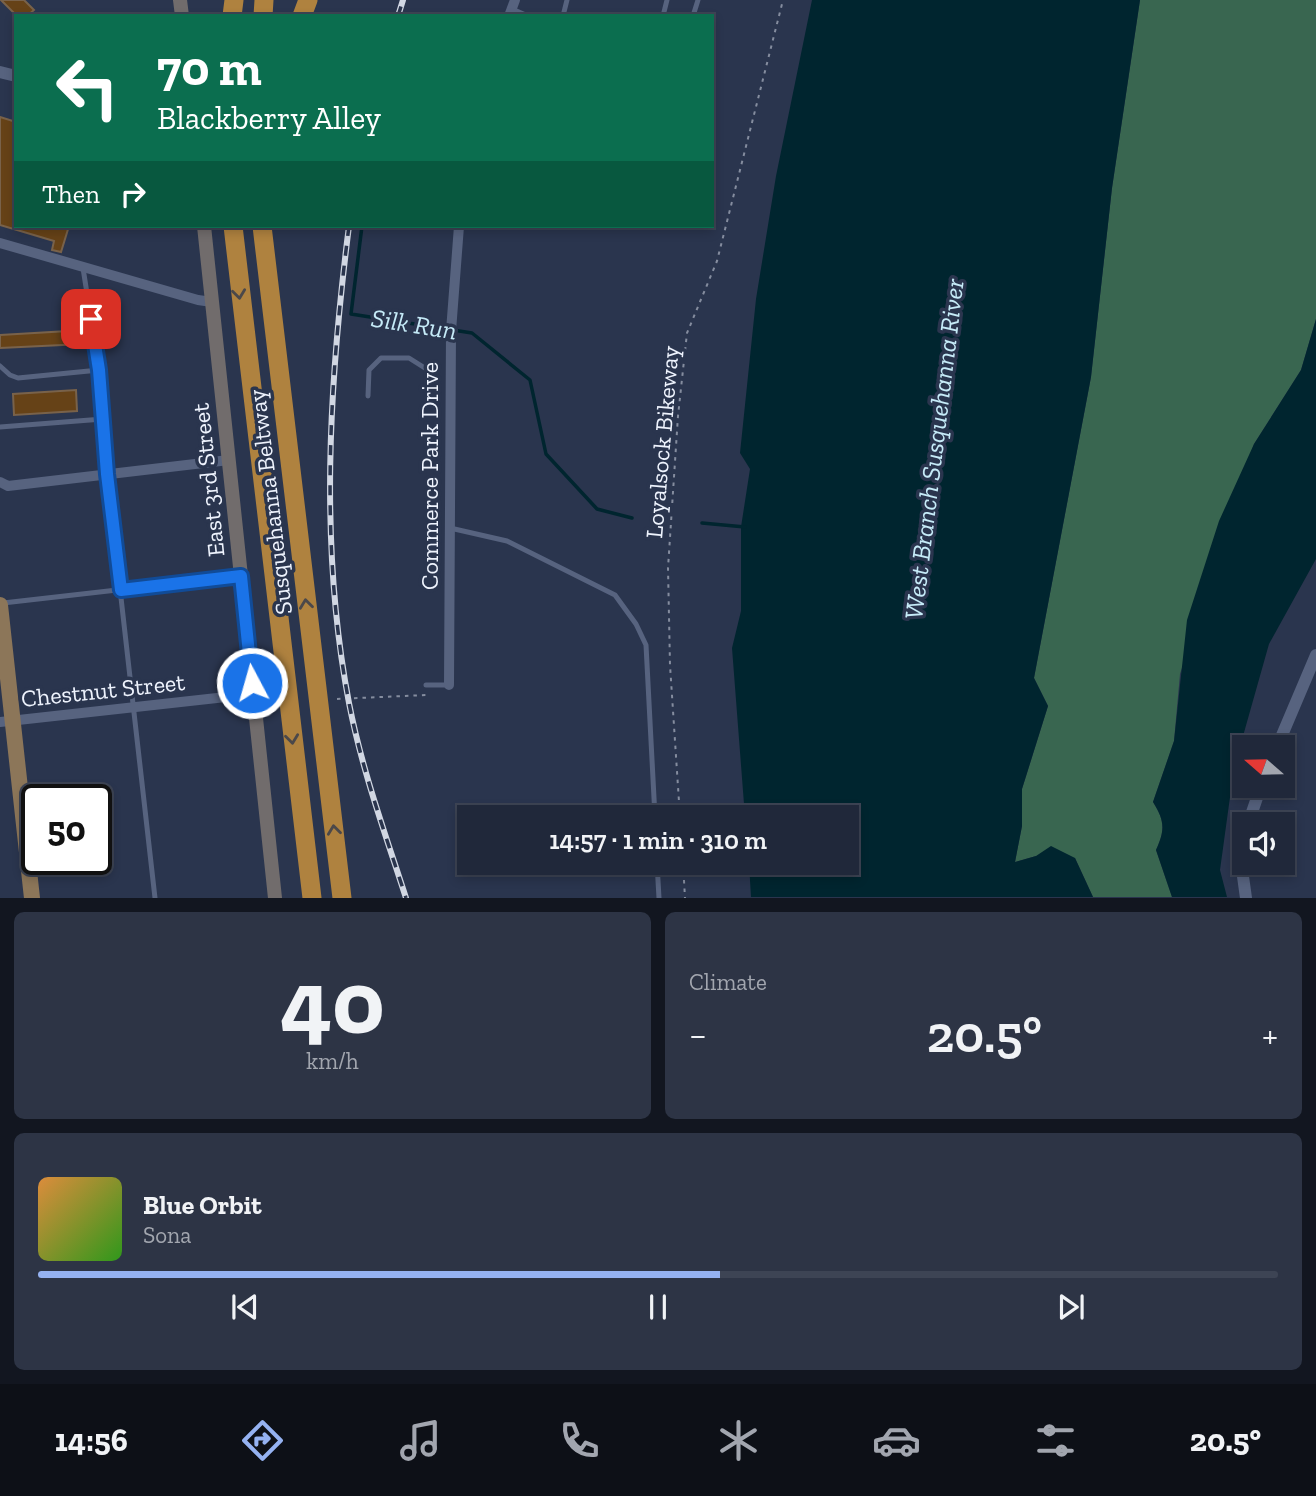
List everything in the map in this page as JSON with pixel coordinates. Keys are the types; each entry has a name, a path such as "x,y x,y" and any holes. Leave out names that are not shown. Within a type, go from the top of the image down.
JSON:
{"highway":[{"name":"Susquehanna Beltway","path":"233,228 312,898"},
{"name":"Susquehanna Beltway","path":"262,228 342,898"},
{"path":"276,228 289,455"}],"main road":[{"name":"East 3rd Street","path":"204,228 275,898"},
{"path":"0,604 6,721 32,898"}],"street":[{"name":"Commerce Park Drive","path":"449,685 451,340 459,228"},
{"path":"0,243 212,302"},
{"path":"0,482 8,486 229,460"},
{"path":"1282,735 1316,655"},
{"name":"Chestnut Street","path":"6,721 253,694"},
{"path":"1243,875 1246,898"}],"lane":[{"path":"83,268 99,370 107,474 155,898"},
{"path":"368,396 369,370 381,358 409,358 428,370"},
{"path":"0,366 18,378 99,370"},
{"path":"0,427 103,419"},
{"path":"450,528 507,541 615,595 636,624 646,645 653,805"},
{"path":"0,604 241,576"},
{"path":"426,685 449,685"},
{"path":"658,875 659,898"}],"path":[{"name":"Loyalsock Bikeway","path":"679,805 670,665 668,568 678,416 687,334 717,261 783,0"},
{"path":"337,699 426,695"},
{"path":"684,875 685,898"}],"green space":[{"path":"1140,0 1316,0 1316,319 1301,370 1254,444 1180,674 1174,741 1153,802 1162,826 1156,850 1172,897 1093,897 1075,858 1036,856 1015,862 1022,826 1022,789 1048,706 1034,678 1091,377 1112,188"}],"water":[{"name":"West Branch Susquehanna River","path":"812,0 1140,0 1112,188 1091,377 1034,678 1048,706 1022,789 1022,826 1015,862 1036,856 1051,846 1075,858 1093,897 751,897 750,875 859,875 859,805 744,805 732,648 741,611 741,527 750,469 740,453 756,299 776,176"},
{"path":"1316,319 1316,559 1269,644 1243,735 1232,735 1232,783 1220,870 1227,897 1172,897 1156,850 1162,826 1153,802 1174,741 1187,620 1219,521 1254,444 1301,370"}],"building":[{"path":"1,0 24,0 34,10 29,14 15,14"},
{"path":"0,117 14,121 14,228 68,228 61,252 52,250 54,241 0,225"},
{"path":"82,316 83,344 0,348 0,335 68,331 67,317"},
{"path":"76,390 77,411 14,415 13,394"}],"waterway":[{"name":"Silk Run","path":"362,228 351,314 472,333 530,380 546,454 597,509 632,518"},
{"name":"Silk Run","path":"702,523 745,527"}],"railway":[{"path":"399,14 403,0"},
{"path":"349,228 332,405 330,464 334,584 340,644 354,728 374,801 406,898"}],"route":[{"path":"91,319 99,370 107,474 121,590 241,576 252,683"}]}
